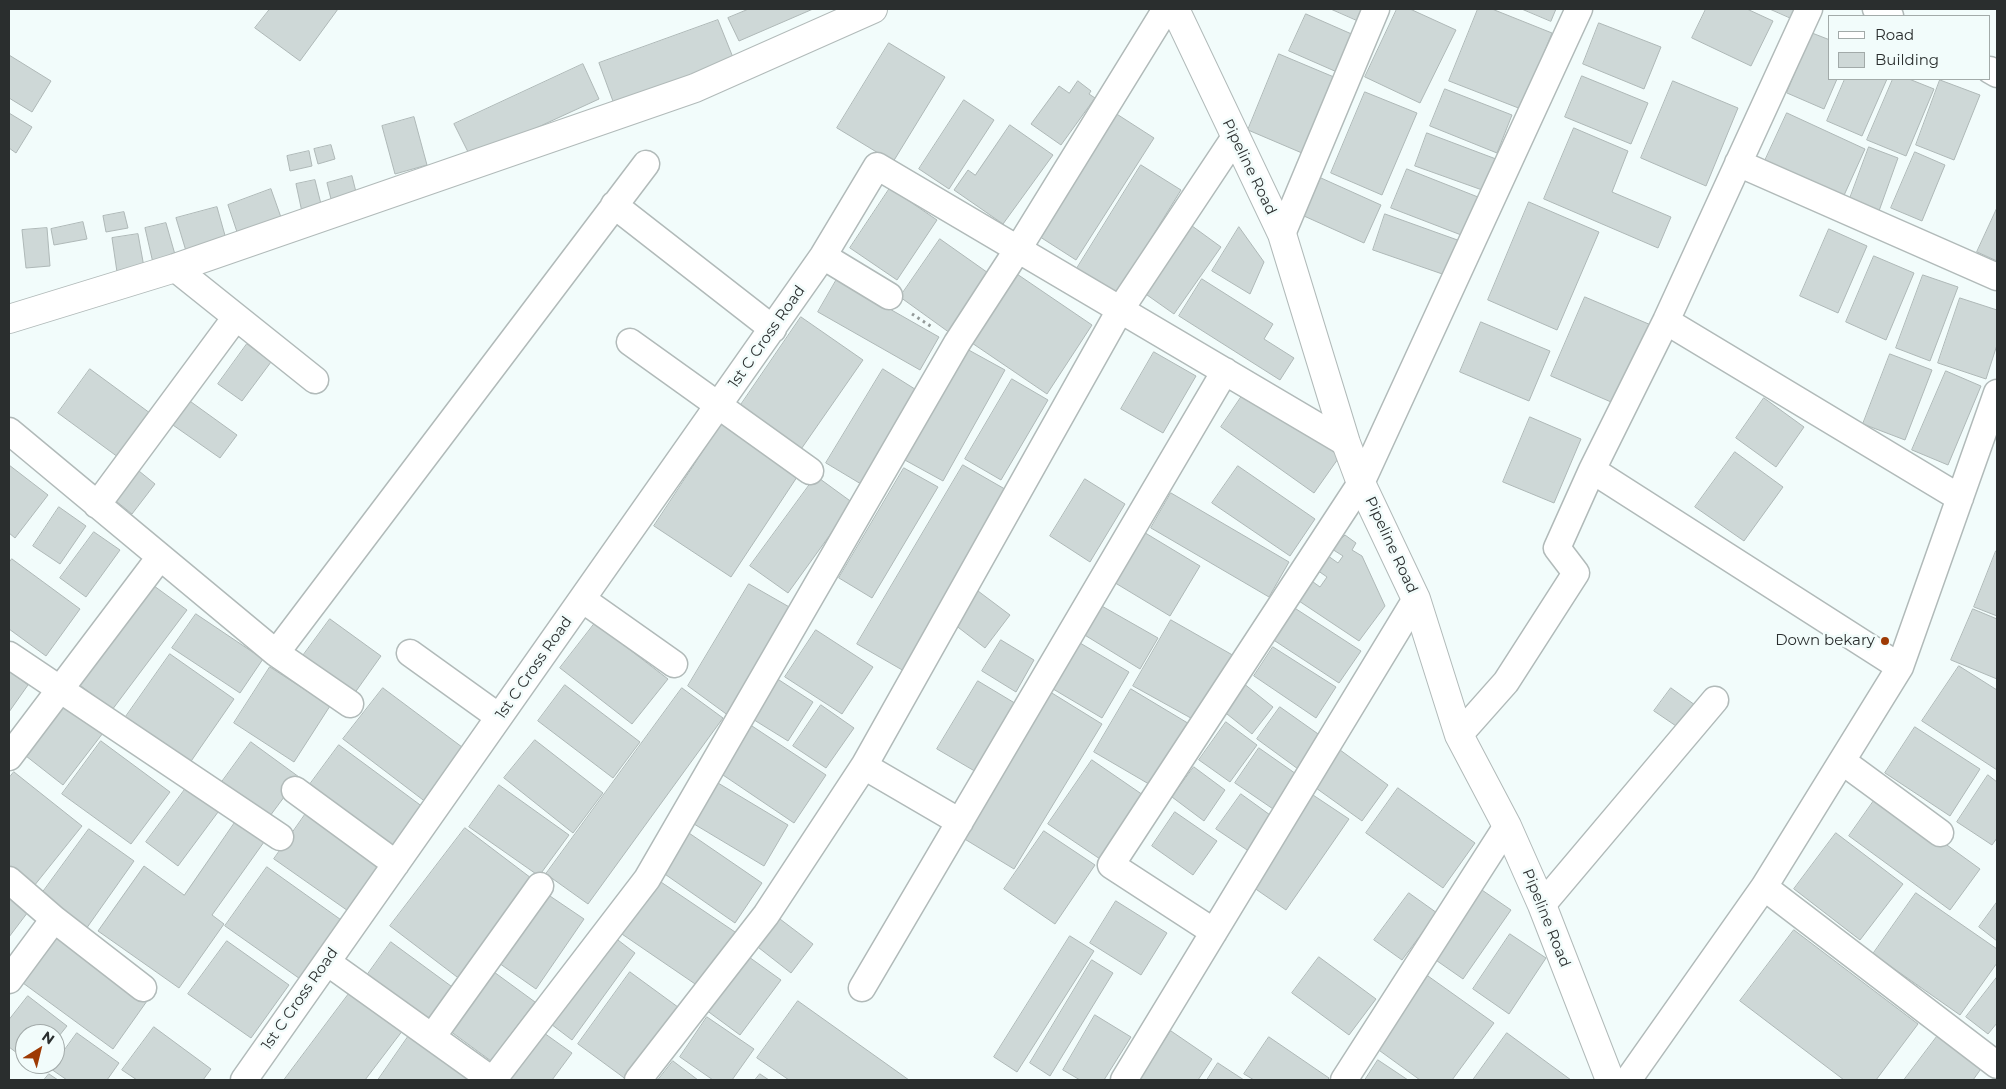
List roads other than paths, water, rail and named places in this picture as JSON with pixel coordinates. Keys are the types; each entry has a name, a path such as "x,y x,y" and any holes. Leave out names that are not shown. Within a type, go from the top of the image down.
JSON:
{"street":[{"path":"9,320 175,268 695,88 873,9"},
{"path":"327,962 493,1080 647,879 957,343 1018,249 1166,9"},
{"name":"Pipeline Road","path":"1175,9 1282,234 1346,443 1361,483 1416,599 1459,734 1507,826 1542,905 1610,1080"},
{"path":"1282,234 1376,9"},
{"path":"1214,932 1112,865 1361,483 1579,9"},
{"path":"1459,734 1506,682 1576,573 1557,548 1592,470 1666,321 1809,9"},
{"path":"1876,9 1888,15"},
{"path":"638,1080 766,915 864,766 1120,310 1235,138"},
{"path":"1738,163 1997,277"},
{"path":"276,653 646,164"},
{"name":"1st C Cross Road","path":"244,1080 773,329 823,256 876,166 1018,249"},
{"path":"614,205 773,329"},
{"path":"1018,249 1346,443"},
{"path":"823,256 889,296"},
{"path":"175,268 315,380"},
{"path":"97,505 236,317"},
{"path":"1666,321 1960,498"},
{"path":"630,342 810,471"},
{"path":"862,988 1225,371"},
{"path":"1628,1080 1764,887 1900,667 1997,393"},
{"path":"9,432 276,653 350,704"},
{"path":"1592,470 1900,667"},
{"path":"9,757 160,556"},
{"path":"1124,1080 1416,599"},
{"path":"582,600 674,664"},
{"path":"410,654 500,717"},
{"path":"9,655 280,837"},
{"path":"1542,905 1715,700"},
{"path":"1842,761 1940,833"},
{"path":"864,766 960,822"},
{"path":"295,790 396,864"},
{"path":"1344,1080 1507,826"},
{"path":"9,880 54,919 143,988"},
{"path":"432,1037 540,886"},
{"path":"1764,887 1997,1065"},
{"path":"9,980 54,919"}],"place":[{"name":"Down bekary","path":"1885,641"}]}
